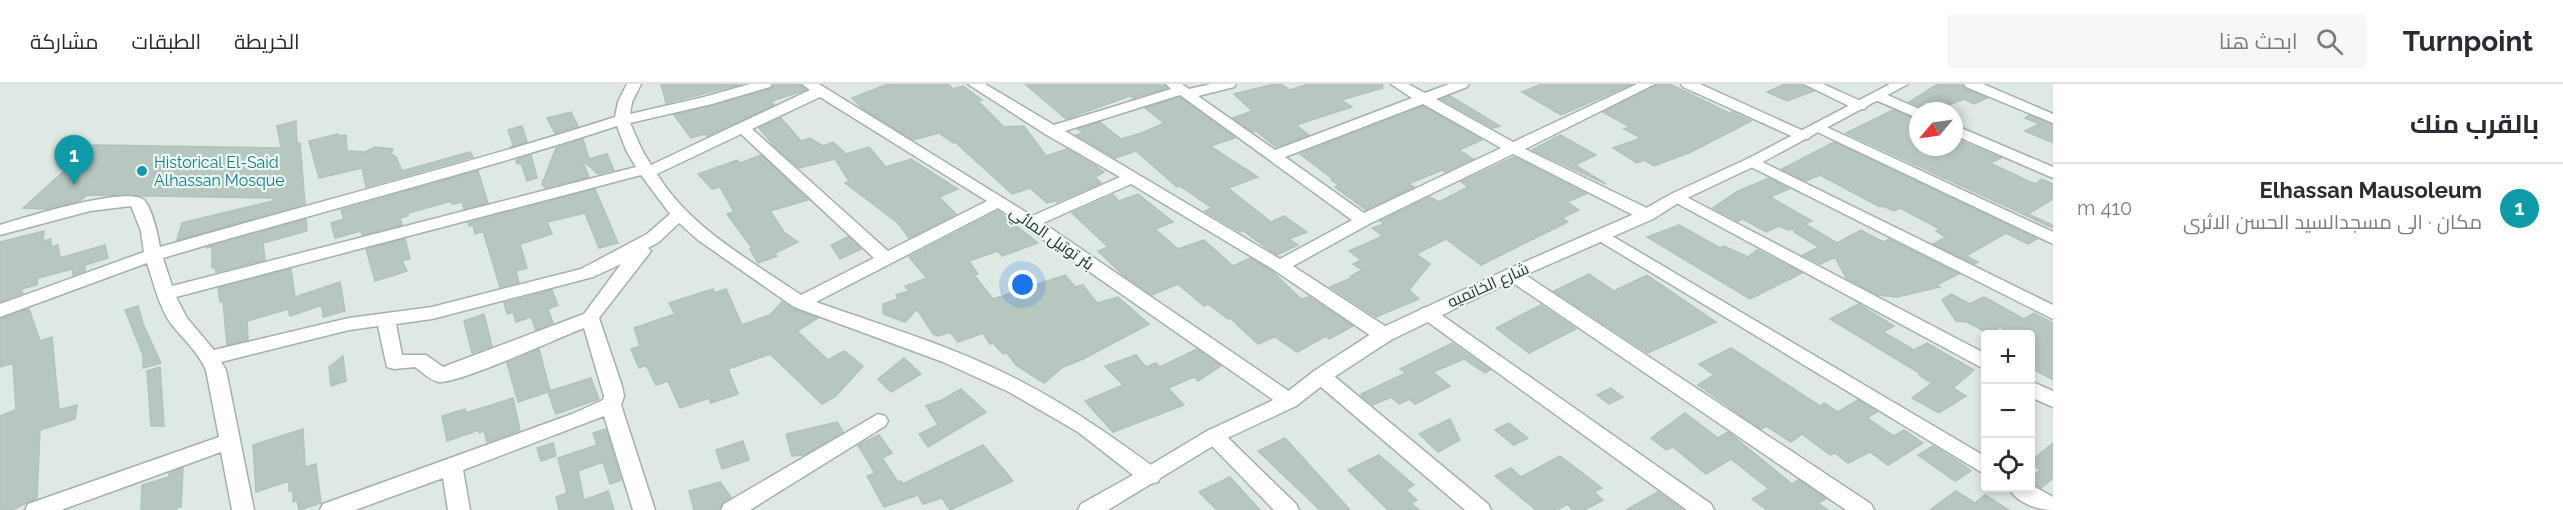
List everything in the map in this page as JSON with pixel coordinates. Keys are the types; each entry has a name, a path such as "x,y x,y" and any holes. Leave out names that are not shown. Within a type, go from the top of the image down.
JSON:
{"street":[{"path":"634,84 625,102 622,120 646,171 679,214 704,236 800,303 950,357 1016,387 1085,427 1150,477"},
{"path":"0,311 153,255 295,213 506,157 622,120 707,101 765,84"},
{"path":"980,87 1000,84"},
{"path":"1050,130 1180,89 1229,84"},
{"path":"1398,84 1512,148 1647,215"},
{"path":"1274,156 1462,84"},
{"path":"1280,266 1363,220 1648,84"},
{"path":"1688,84 1811,132 2053,239"},
{"path":"1811,84 1860,106"},
{"name":"شارع الخاتميه","path":"1091,509 1150,477 1214,436 1289,402 1321,376 1384,335 1512,274 1647,215 1677,197 1752,162 1901,84"},
{"path":"1971,84 2053,119"},
{"path":"166,294 348,245 646,171 743,128 814,87"},
{"name":"بئر توتيل المائي","path":"814,87 999,201 1289,402"},
{"path":"980,87 1280,266 1384,335"},
{"path":"1180,89 1363,220"},
{"path":"1878,96 1909,109"},
{"path":"743,128 885,258"},
{"path":"1963,133 2053,173"},
{"path":"1752,162 2053,314"},
{"path":"1030,224 1131,178"},
{"path":"1677,197 1981,360"},
{"path":"0,230 106,203 130,200 137,202 149,231 153,255 166,294 179,321 210,358 216,370 243,510"},
{"path":"800,303 999,201"},
{"path":"386,319 394,362 419,360 440,375 464,369 590,318 625,270 653,238 679,214"},
{"path":"1602,235 1981,464"},
{"path":"210,358 349,324 432,313 587,273 653,238"},
{"path":"1512,274 1863,510"},
{"path":"1427,313 1703,510"},
{"path":"590,318 612,386 614,396 611,405 644,510"},
{"path":"1321,376 1480,510"},
{"path":"2035,390 2053,400"},
{"path":"331,510 579,420 611,405"},
{"path":"732,510 878,421"},
{"path":"1214,436 1288,510"},
{"path":"36,510 230,441"},
{"path":"451,465 459,510"},
{"path":"2027,492 2053,508"}],"building":[{"path":"661,84 742,84 666,103"},
{"path":"774,84 800,84 806,90 772,101 774,105 707,136 705,134 691,138 674,115 771,89"},
{"path":"888,84 948,84 953,89 963,86 982,100 978,101 1004,127 1024,126 1046,156 1067,149 1104,172 1095,177 1101,183 1057,202 1047,203 1030,188 1012,194 955,142 953,143 939,133 913,140 863,109 852,98"},
{"path":"1025,84 1163,84 1167,88 1133,98 1130,96 1066,119"},
{"path":"1281,84 1290,90 1308,84 1382,84 1383,88 1341,100 1352,107 1296,125 1309,135 1276,147 1256,131 1253,132 1233,118 1252,111 1234,94"},
{"path":"1542,84 1632,84 1561,115 1522,92"},
{"path":"1657,84 1670,84 1729,113 1732,112 1751,121 1691,152 1654,166 1644,160 1637,163 1613,148 1641,138 1624,129 1630,127 1603,112"},
{"path":"1785,84 1802,84 1814,91 1787,101 1767,92"},
{"path":"1938,84 1962,84 1965,89 1987,98 1974,104 1964,99 1956,102 1909,102"},
{"path":"1450,96 1500,126 1493,128 1441,99"},
{"path":"1180,97 1235,138 1210,146 1258,177 1228,188 1271,222 1284,216 1307,232 1289,239 1298,245 1277,255 1243,231 1240,232 1206,212 1212,208 1180,186 1177,187 1136,151 1115,158 1076,135 1083,133 1078,129 1100,122 1121,139 1142,133 1164,123 1145,108"},
{"path":"1423,106 1482,140 1459,150 1473,159 1445,172 1442,170 1408,184 1414,187 1366,210 1335,187 1339,185 1300,154"},
{"path":"1893,110 1909,116 1909,156 1963,156 1963,142 2001,158 1990,163 2035,184 2042,179 2053,184 2053,199 2028,214 2053,225 2053,228 1846,133"},
{"path":"571,112 578,126 555,133 547,118"},
{"path":"2029,115 2053,125 2053,143 2025,131 2039,124 2025,118"},
{"path":"781,118 801,141 810,138 823,146 833,142 846,154 869,147 886,167 911,159 958,189 939,197 956,214 909,238 898,223 845,183 849,181 835,159 799,168 777,149 759,128"},
{"path":"296,121 305,204 177,240 182,223 273,201 273,198 87,195 80,201 46,209 23,208 93,145 281,148 277,126"},
{"path":"522,126 527,142 511,147 513,145 508,130"},
{"path":"338,134 338,136 346,135 347,151 365,152 375,147 393,149 391,154 396,157 402,171 470,152 473,157 366,187 362,168 319,178 309,141"},
{"path":"1560,135 1596,155 1575,165 1606,184 1532,150"},
{"path":"583,139 589,159 607,154 614,170 598,174 582,160 589,177 545,188 542,184 556,148"},
{"path":"1834,142 2037,239 2028,244 2006,233 1966,256 1978,262 1975,264 1933,244 1946,237 1936,231 1940,229 1900,208 1894,211 1880,207 1820,175 1806,181 1782,169"},
{"path":"531,155 537,178 527,181 521,163 517,164 516,160"},
{"path":"761,155 808,200 770,211 784,232 798,242 775,253 777,256 758,263 750,249 752,248 727,214 734,212 720,187 712,189 698,174 737,160 740,163"},
{"path":"1514,157 1586,194 1567,202 1579,210 1562,218 1568,222 1481,265 1446,239 1416,254 1430,264 1409,290 1419,299 1376,317 1330,287 1354,277 1351,276 1362,270 1353,264 1361,260 1349,251 1383,236 1372,228 1384,224 1380,221 1430,197 1439,202 1468,187 1461,182"},
{"path":"478,171 488,203 464,209 462,202 452,204 452,201 408,213 408,216 400,218 402,225 362,235 361,231 335,238 331,223 344,219 341,210"},
{"path":"1769,178 1789,189 1770,197 1812,221 1805,224 1837,243 1861,230 1883,242 1889,239 1959,274 1936,285 1940,287 1897,297 1878,295 1846,278 1835,257 1820,264 1803,255 1819,247 1794,232 1796,229 1788,230 1779,226 1766,232 1743,219 1738,221 1713,208 1738,191"},
{"path":"595,189 618,243 599,248 585,213 547,222 552,234 520,244 527,268 516,271 519,283 500,287 483,231 475,234 473,225 469,226 468,223"},
{"path":"1138,194 1173,222 1155,229 1178,249 1204,240 1233,266 1250,258 1272,271 1301,299 1309,297 1353,326 1329,339 1326,336 1297,352 1275,337 1258,344 1230,318 1228,319 1208,304 1204,306 1178,284 1152,295 1123,275 1098,251 1108,247 1072,213 1113,195 1119,201"},
{"path":"998,211 1038,243 1002,256 998,251 969,261 978,274 974,275 993,299 1065,275 1075,287 1083,285 1097,303 1118,297 1149,324 1063,367 1044,383 1016,365 1007,353 1003,354 993,343 990,344 983,333 958,342 950,332 938,336 933,334 917,309 905,322 883,314 883,304 898,299 896,295 909,291 905,286 927,278 909,257"},
{"path":"306,219 307,231 263,243 265,260 216,272 215,267 212,268 212,246"},
{"path":"1679,225 1720,248 1724,246 1748,257 1757,250 1802,273 1750,299 1647,237"},
{"path":"44,231 43,241 51,239 51,247 58,245 60,258 105,245 108,258 85,265 85,271 73,275 72,269 38,278 37,285 21,289 23,293 0,302 0,242"},
{"path":"848,237 861,249 840,259 831,245"},
{"path":"405,239 410,259 402,261 407,271 375,281 366,249"},
{"path":"291,269 295,297 340,282 345,311 323,317 322,305 290,316 288,309 247,321 248,340 227,345 223,301 220,302 218,288"},
{"path":"1589,274 1614,291 1647,275 1716,322 1648,353 1554,291"},
{"path":"713,289 715,293 726,289 742,325 770,315 782,302 793,309 818,318 797,331 828,360 844,351 863,366 836,396 822,404 770,354 728,369 738,394 711,403 709,398 680,408 668,381 656,385 646,365 639,368 631,349 640,346 634,328 675,314 669,303"},
{"path":"552,290 558,305 548,309 553,323 536,330 531,317 516,322 513,312 507,314 504,303"},
{"path":"1951,294 1970,304 1983,297 2024,319 2034,313 2053,323 2053,380 2035,370 2035,330 2005,330 2000,327 1996,330 1982,330 1967,322 1956,321 1942,300"},
{"path":"1858,304 1894,326 1883,332 1914,350 1927,343 1974,370 1953,388 1966,396 1939,413 1912,398 1932,383 1830,319"},
{"path":"1541,305 1576,329 1529,353 1496,328"},
{"path":"138,306 143,324 161,363 143,368 143,355 125,310"},
{"path":"29,309 40,341 52,337 59,410 77,405 75,419 40,430 37,498 12,510 0,510 0,416 16,410 13,363 0,367 0,319"},
{"path":"484,314 492,346 472,353 464,321"},
{"path":"1452,343 1490,370 1485,373 1464,359 1433,372 1450,386 1415,404 1409,399 1399,404 1391,397 1373,405 1362,396 1361,394 1406,373 1400,369"},
{"path":"1731,348 1820,406 1824,403 1838,412 1858,400 1877,412 1867,418 1894,436 1904,430 1923,443 1888,465 1870,452 1848,463 1835,453 1830,455 1802,434 1791,442 1766,426 1761,429 1698,385 1714,375 1699,364"},
{"path":"539,349 550,391 591,378 599,399 556,414 548,392 518,402 507,363"},
{"path":"1197,349 1221,366 1198,381 1194,377 1168,388 1184,405 1113,432 1085,401 1123,385 1105,366 1136,355 1146,367 1156,363 1160,367"},
{"path":"343,356 346,381 331,386 329,367"},
{"path":"904,358 921,374 891,392 878,379"},
{"path":"160,367 164,426 151,426 147,371"},
{"path":"1611,388 1623,397 1609,404 1597,395"},
{"path":"961,389 986,412 928,447 919,434 938,425 926,406"},
{"path":"513,398 520,430 487,442 484,431 479,433 479,430 447,441 442,416 465,409 466,413"},
{"path":"1685,413 1718,438 1728,432 1792,484 1798,480 1826,499 1818,503 1828,510 1767,510 1752,499 1769,489 1731,459 1706,474 1673,447 1666,450 1651,438"},
{"path":"1450,419 1460,440 1438,452 1419,434"},
{"path":"837,422 843,432 804,455 792,456 786,434"},
{"path":"1509,423 1528,438 1514,445 1495,430"},
{"path":"303,429 305,467 316,464 321,503 299,510 297,500 293,502 293,490 289,491 289,481 256,492 253,445"},
{"path":"606,429 621,480 610,484 603,462 578,471 584,500 608,491 614,510 559,510 556,497 567,493 558,458 597,445 593,433"},
{"path":"879,435 892,453 882,458 898,482 901,481 903,484 983,445 1013,481 950,510 942,498 923,504 918,495 884,507 867,476 875,473 858,445"},
{"path":"1285,438 1350,510 1320,510 1258,451"},
{"path":"743,441 749,460 722,469 716,450"},
{"path":"553,443 556,456 541,461 537,448"},
{"path":"2053,443 2053,478 2041,488 2035,484 2035,474 2040,470 2035,467 2035,458"},
{"path":"1933,446 1971,471 1955,481 1918,455"},
{"path":"1379,455 1414,485 1406,490 1417,500 1411,503 1419,510 1388,510 1348,470"},
{"path":"1560,456 1602,488 1594,492 1603,500 1584,510 1573,510 1567,504 1557,510 1536,510 1495,476 1511,468 1521,477"},
{"path":"183,468 181,507 177,507 177,510 141,510 142,485 169,477 169,473"},
{"path":"1230,477 1260,510 1217,510 1199,492"},
{"path":"720,482 731,497 723,502 719,510 694,510 689,491"},
{"path":"1956,491 1975,503 1985,495 2009,510 1930,510"},
{"path":"1658,492 1683,510 1626,510"}],"place":[{"name":"Historical El-Said Alhassan Mosque","path":"142,171"},
{"name":"Elhassan Mausoleum","path":"74,185"}]}
